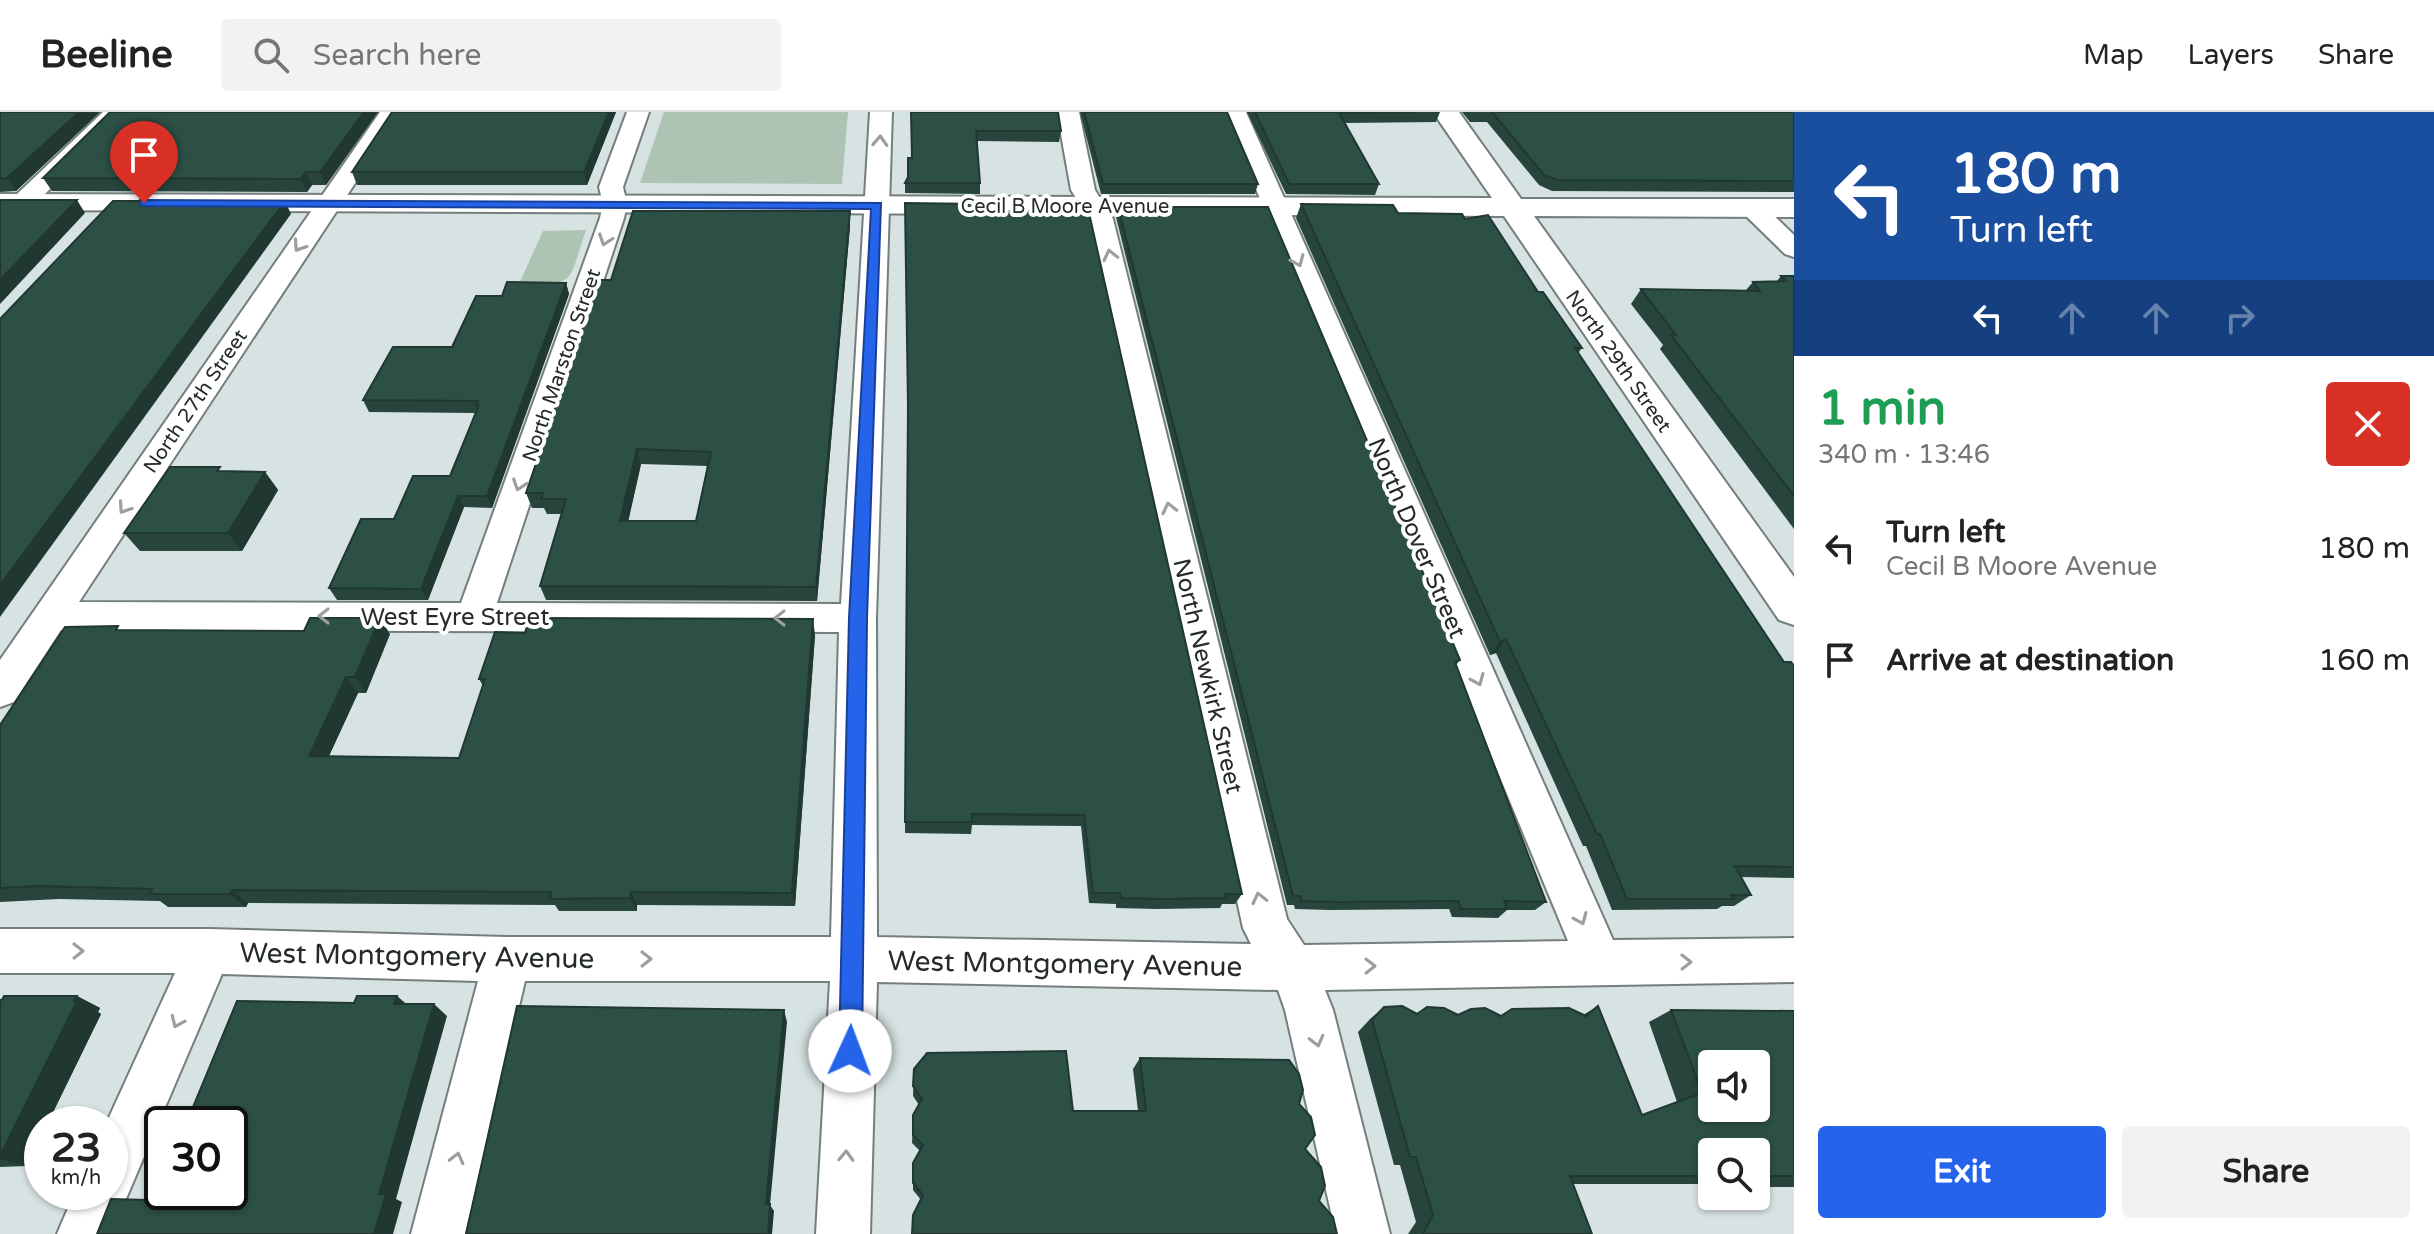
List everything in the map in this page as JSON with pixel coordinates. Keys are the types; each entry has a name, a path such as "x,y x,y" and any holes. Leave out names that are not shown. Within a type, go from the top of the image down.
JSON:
{"street":[{"path":"11,202 116,112"},
{"name":"North 27th Street","path":"0,691 391,112"},
{"name":"North Marston Street","path":"474,617 615,204 611,187 638,112"},
{"path":"843,1234 854,959 858,618 881,112"},
{"name":"North Newkirk Street","path":"1068,112 1083,190 1101,219 1266,928 1292,968 1309,1010 1363,1234"},
{"name":"North Dover Street","path":"1235,112 1600,963"},
{"name":"North 29th Street","path":"1446,112 1794,609"},
{"name":"Cecil B Moore Avenue","path":"11,202 1794,208"},
{"path":"93,225 113,203"},
{"path":"1752,208 1794,249"},
{"name":"West Eyre Street","path":"52,616 858,618"},
{"name":"West Montgomery Avenue","path":"0,951 209,951 507,959 854,959 1292,968 1794,960"},
{"path":"128,1134 209,951"},
{"path":"438,1234 507,959"},
{"path":"84,1234 94,1210"}],"green space":[{"path":"664,112 848,112 842,184 640,183"},
{"path":"586,230 568,278 552,283 519,284 543,231"}],"building":[{"path":"0,112 79,112 7,178 0,179"},
{"path":"110,112 364,112 320,172 306,172 301,179 43,178"},
{"path":"392,112 609,112 584,172 352,172"},
{"path":"911,112 1058,112 1061,131 976,131 980,183 905,183 908,158 912,158"},
{"path":"1084,112 1227,112 1258,184 1103,184"},
{"path":"1255,112 1414,112 1339,113 1379,184 1289,184"},
{"path":"1492,112 1794,112 1794,181 1557,180 1544,175"},
{"path":"0,200 77,200 0,280"},
{"path":"113,201 285,201 0,585 0,319"},
{"path":"905,203 982,204 983,211 1081,211 1087,204 1242,894 1225,894 1226,898 1163,899 1121,898 1120,893 1093,893 1084,815 972,814 972,822 905,822 908,406"},
{"path":"1301,204 1393,205 1398,213 1462,214 1465,219 1488,215 1538,292 1543,292 1582,348 1575,348 1784,662 1791,662 1794,666 1794,867 1735,866 1751,895 1731,895 1734,899 1627,899 1600,834 1597,834 1506,639 1500,642"},
{"path":"1118,207 1268,207 1460,660 1455,662 1546,902 1504,901 1507,909 1461,909 1458,901 1301,901 1301,896 1293,896"},
{"path":"633,211 850,211 816,587 540,586 566,499 541,499 543,493 526,493 598,280 611,280","holes":["637,449 711,452 696,521 620,521"]},
{"path":"1781,276 1794,276 1794,496 1671,335 1676,335 1641,289 1760,291 1753,282 1786,281"},
{"path":"507,282 566,283 487,496 458,496 421,589 329,588 361,519 394,519 413,476 450,476 479,405 476,405 478,401 363,400 393,347 452,347 476,296 502,296"},
{"path":"170,467 220,467 217,471 265,472 228,533 124,533"},
{"path":"310,618 380,618 355,677 346,677 309,756 459,758 485,679 479,679 495,632 525,633 529,618 813,619 792,893 631,892 630,898 550,899 551,892 232,890 230,894 149,894 152,889 0,888 0,725 65,627 304,631"},
{"path":"4,996 77,996 0,1156 0,1000"},
{"path":"357,996 397,996 394,1004 434,1004 379,1194 386,1194 374,1234 97,1234 107,1210 128,1210 128,1199 144,1200 144,1210 248,1210 248,1106 193,1106 237,1001 354,1003"},
{"path":"517,1006 784,1010 766,1204 770,1204 768,1234 466,1234"},
{"path":"1402,1006 1417,1014 1427,1007 1444,1008 1458,1015 1471,1009 1485,1008 1501,1016 1512,1009 1569,1008 1586,1016 1598,1006 1642,1115 1698,1094 1698,1122 1770,1122 1770,1050 1698,1050 1698,1082 1671,1010 1794,1011 1794,1176 1770,1176 1770,1138 1698,1138 1698,1176 1570,1176 1592,1234 1423,1234 1433,1215 1416,1157 1410,1157 1372,1020 1384,1007"},
{"path":"1066,1051 1073,1111 1146,1111 1140,1058 1289,1060 1299,1074 1303,1090 1299,1104 1311,1117 1315,1135 1305,1149 1321,1167 1325,1186 1319,1201 1333,1217 1337,1234 912,1234 913,1215 923,1195 913,1183 913,1163 923,1145 913,1135 913,1115 922,1099 913,1086 914,1069 927,1053"}],"route":[{"path":"144,203 877,205 858,618 850,1051"}]}
